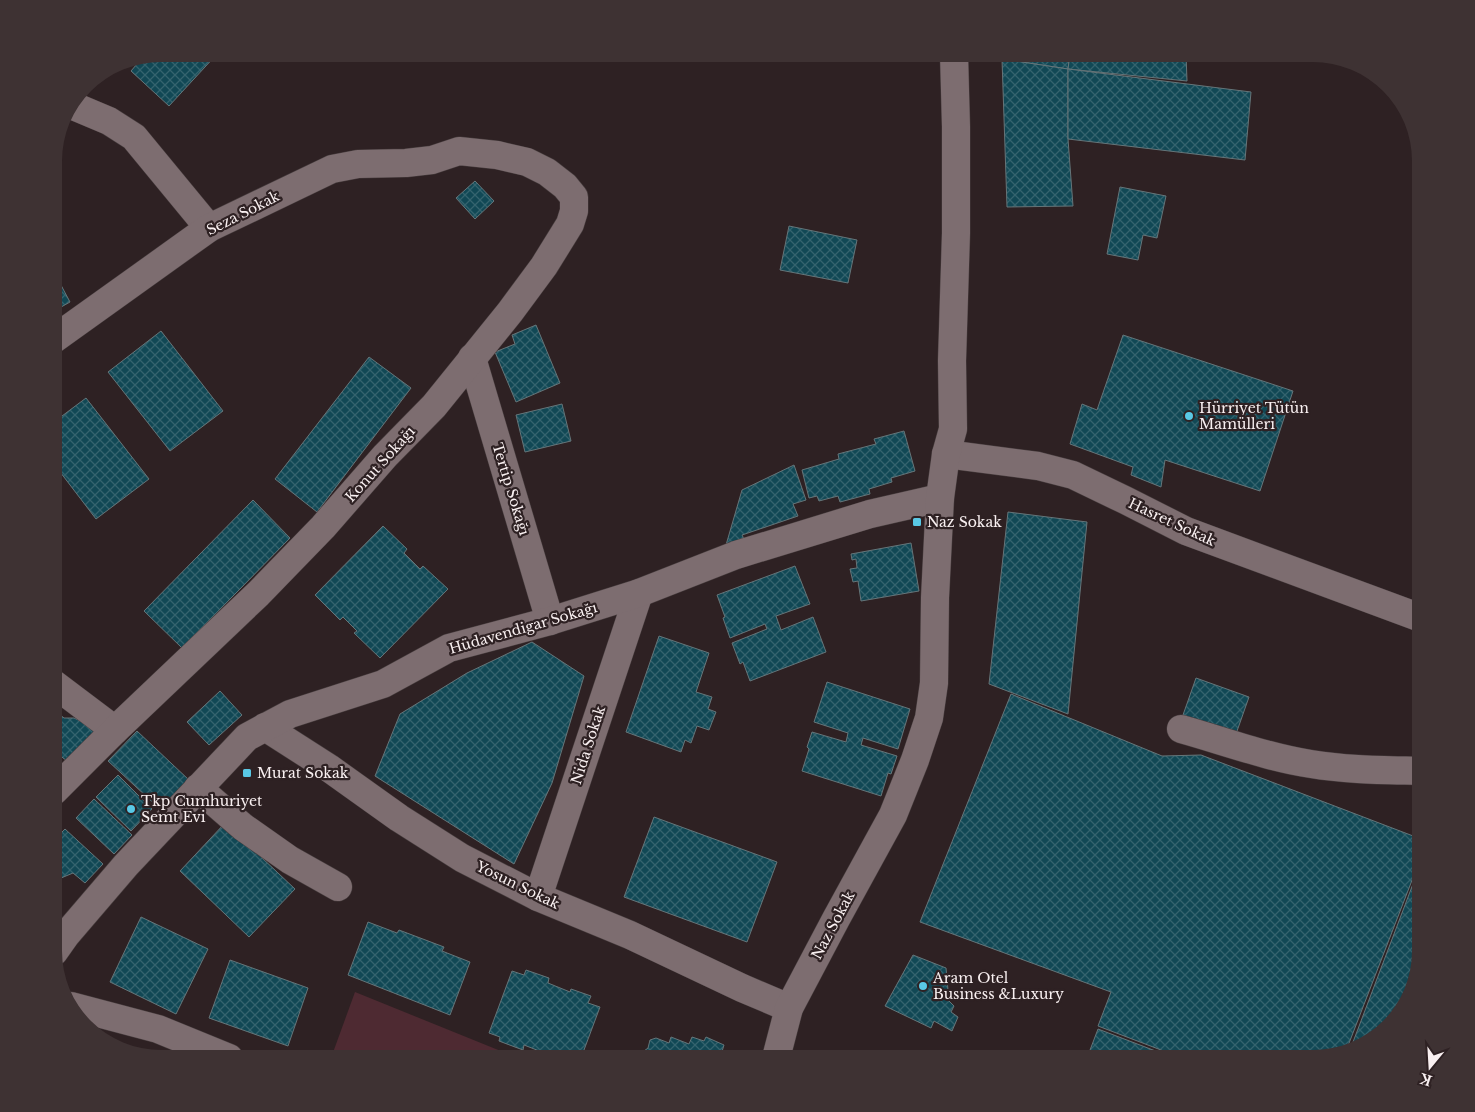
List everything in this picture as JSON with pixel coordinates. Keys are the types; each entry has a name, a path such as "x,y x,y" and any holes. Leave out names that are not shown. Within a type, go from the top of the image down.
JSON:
{"street":[{"name":"Naz Sokak","path":"778,1050 789,1008 893,815 929,718 934,683 935,598 940,498 946,454 953,429 952,361 956,234 954,62"},
{"path":"78,108 109,121 134,137 209,228"},
{"name":"Seza Sokak","path":"63,333 209,228 332,168 358,164 406,163 432,160 459,151"},
{"name":"Konut Sokağı","path":"63,782 258,594 323,527 385,456 434,406 516,304 562,238 570,224 574,211 574,197 565,186 547,172 527,162 497,155 459,151"},
{"name":"Tertip Sokağı","path":"472,358 550,621"},
{"name":"Hasret Sokak","path":"946,454 1038,466 1073,475 1186,532 1412,615"},
{"name":"Hüdavendigar Sokağı","path":"63,939 126,865 247,737 290,714 383,684 449,648 550,621 639,593 736,555 870,514 940,498"},
{"name":"Nida Sokak","path":"538,897 639,593"},
{"path":"63,691 115,730"},
{"name":"Yosun Sokak","path":"265,727 329,768 399,818 462,858 538,897 630,935 789,1008"},
{"path":"1182,729 1309,764 1360,769 1412,771"},
{"path":"198,788 243,827 290,860 338,887"},
{"path":"82,1009 158,1029 209,1050"}],"shaded area":[{"path":"355,992 498,1050 334,1050"}],"building":[{"path":"210,62 169,106 131,71 135,66 148,63"},
{"path":"1002,62 1022,62 1068,69 1068,139 1073,206 1007,207"},
{"path":"1022,62 1069,62 1068,69"},
{"path":"1069,62 1186,62 1187,81 1068,69"},
{"path":"1068,69 1251,92 1245,160 1068,139"},
{"path":"475,181 494,201 475,219 456,198"},
{"path":"1120,187 1166,196 1157,238 1143,235 1138,260 1107,254"},
{"path":"789,226 857,240 848,283 780,270"},
{"path":"63,289 70,302 63,306"},
{"path":"536,325 560,383 516,402 495,352 515,344 512,335"},
{"path":"161,331 223,411 170,451 108,372"},
{"path":"1123,335 1293,391 1260,491 1165,460 1161,487 1131,475 1133,467 1070,444 1082,404 1097,410"},
{"path":"369,357 411,388 317,512 275,479"},
{"path":"86,398 149,479 96,519 63,476 63,415"},
{"path":"562,404 571,441 525,452 516,415"},
{"path":"904,431 915,471 891,478 892,482 869,489 870,494 840,502 838,496 819,501 817,496 809,498 802,470 839,459 838,454 876,444 874,439"},
{"path":"794,465 806,500 793,504 798,516 742,535 745,541 726,545 742,490"},
{"path":"253,500 290,538 182,648 144,611"},
{"path":"1008,512 1087,522 1068,714 989,684"},
{"path":"383,526 407,549 404,553 420,569 423,566 448,589 380,658 354,633 357,631 343,617 340,620 315,595"},
{"path":"911,543 919,591 861,601 858,581 853,582 850,569 857,568 856,559 852,560 851,554"},
{"path":"795,566 810,604 776,616 781,630 813,617 826,652 750,681 743,662 740,664 732,643 767,629 765,624 730,638 717,595"},
{"path":"659,636 709,653 696,692 712,697 708,709 716,712 709,730 697,726 691,743 685,740 681,752 626,732"},
{"path":"532,642 584,676 552,783 514,864 375,776 400,714 467,673"},
{"path":"1196,678 1249,697 1236,734 1183,715"},
{"path":"827,682 910,709 898,749 863,738 861,745 897,756 891,774 888,773 881,796 802,771 812,732 846,742 848,733 814,722"},
{"path":"220,691 242,715 209,745 187,722"},
{"path":"1011,694 1162,756 1201,755 1412,836 1412,880 1349,1043 1327,1049 1161,1050 1098,1026 1111,992 920,922"},
{"path":"63,717 74,718 89,725 98,734 71,764 63,758"},
{"path":"137,731 189,780 161,810 108,761"},
{"path":"118,775 152,809 131,831 96,797"},
{"path":"94,799 132,835 114,854 76,818"},
{"path":"654,817 777,862 747,942 624,897"},
{"path":"225,823 295,889 249,937 180,871"},
{"path":"65,829 103,864 85,883 73,873 63,877 63,831"},
{"path":"1412,887 1412,957 1407,983 1399,1000 1384,1021 1369,1033 1353,1041"},
{"path":"141,917 208,949 176,1014 110,982"},
{"path":"368,922 397,933 399,930 444,947 442,951 470,962 450,1015 348,975"},
{"path":"913,955 946,968 949,1001 954,1006 951,1012 958,1017 952,1031 934,1021 931,1028 885,1006"},
{"path":"230,960 308,988 288,1046 209,1018"},
{"path":"526,970 549,978 548,983 570,992 571,989 591,996 588,1003 600,1007 584,1050 537,1050 524,1045 523,1050 499,1041 500,1037 489,1033 512,971 524,975"},
{"path":"1098,1029 1153,1050 1090,1050"},
{"path":"671,1037 689,1044 692,1037 704,1041 706,1037 724,1045 722,1050 645,1050 648,1048 650,1040 656,1038 669,1043"}],"place":[{"name":"Hürriyet Tütün Mamülleri","path":"1189,416"},
{"name":"Naz Sokak","path":"917,522"},
{"name":"Murat Sokak","path":"247,773"},
{"name":"Tkp Cumhuriyet Semt Evi","path":"131,809"},
{"name":"Aram Otel Business &Luxury","path":"923,986"}]}
